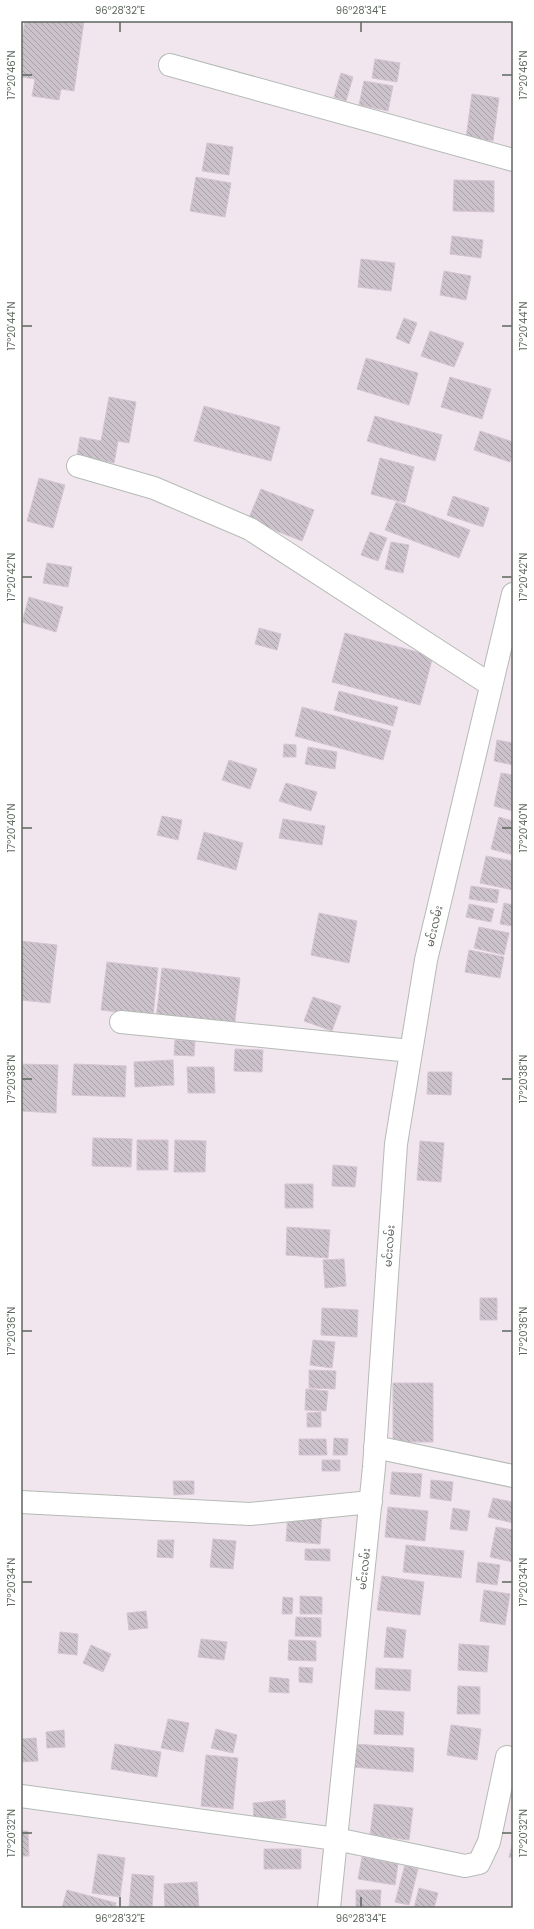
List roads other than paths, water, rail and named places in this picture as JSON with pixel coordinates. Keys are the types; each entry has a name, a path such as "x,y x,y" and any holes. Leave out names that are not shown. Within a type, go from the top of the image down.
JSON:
{"street":[{"path":"170,65 513,160"},
{"path":"78,466 154,488 250,529 491,685"},
{"name":"မင်းလမ်း","path":"329,1908 371,1502 396,1144 426,960 513,594"},
{"path":"121,1022 412,1051"},
{"path":"375,1447 513,1476"},
{"path":"21,1502 250,1514 371,1502"},
{"path":"21,1796 336,1839 465,1866 479,1863 489,1842 507,1757"}]}
